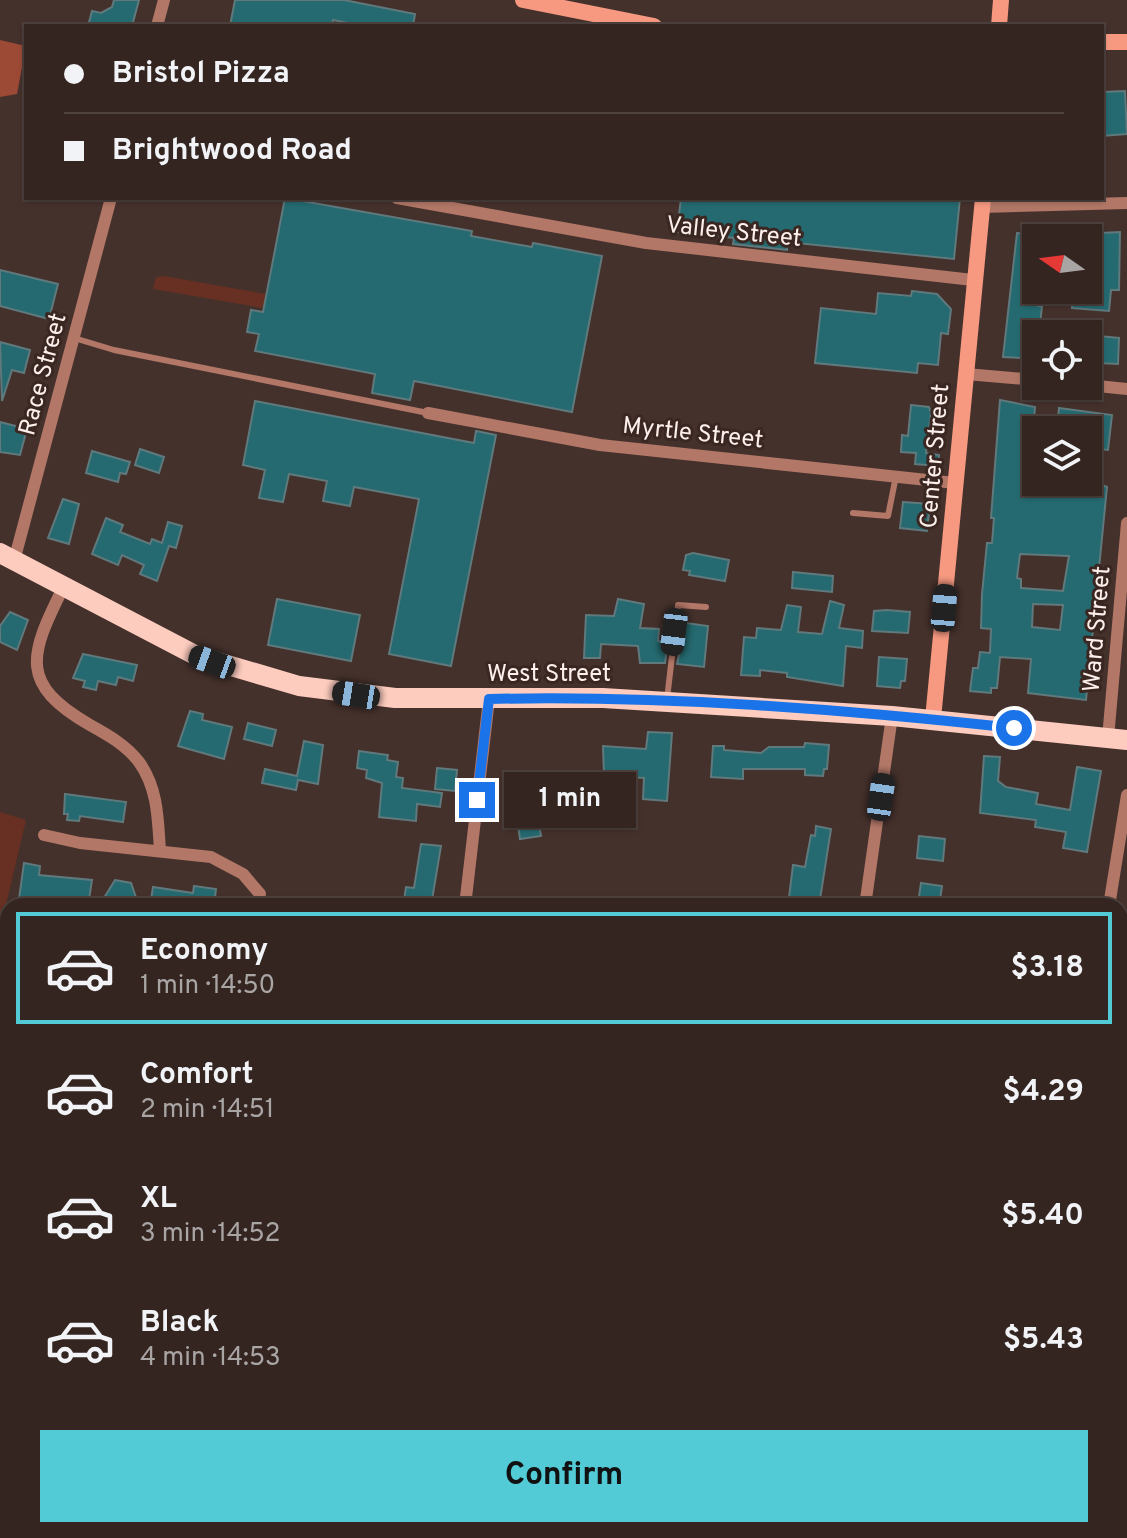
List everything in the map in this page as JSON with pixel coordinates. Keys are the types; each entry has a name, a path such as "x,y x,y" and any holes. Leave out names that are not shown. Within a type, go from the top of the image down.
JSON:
{"main road":[{"name":"West Street","path":"7,557 169,643 227,668 299,686 356,695 667,702 892,716 1118,739"}],"street":[{"path":"158,24 164,0"},
{"path":"523,0 644,24"},
{"path":"999,24 1001,0"},
{"path":"1104,42 1127,42"},
{"name":"Race Street","path":"7,557 74,338 110,200"},
{"name":"Valley Street","path":"408,200 646,243 973,280"},
{"path":"982,202 1127,203"},
{"name":"Center Street","path":"933,719 982,202"},
{"path":"966,374 1022,379"},
{"path":"1102,386 1127,389"},
{"name":"Myrtle Street","path":"428,413 600,445 955,483"},
{"name":"Ward Street","path":"1118,739 1127,523"},
{"path":"63,588 40,643 37,670 43,691 62,709 120,742 140,764 157,802 160,851"},
{"path":"466,898 489,699"},
{"path":"866,898 892,716"},
{"path":"1111,898 1123,848 1127,795"},
{"path":"44,835 80,843 211,857 243,874 260,894"}],"lane":[{"path":"74,338 114,350 428,413"},
{"path":"853,513 888,516 896,476"},
{"path":"667,702 678,605 706,607"}],"shaded area":[{"path":"0,40 24,46 24,57 17,94 0,97"},
{"path":"156,277 266,294 263,308 153,289"},
{"path":"0,812 26,820 8,898 0,898"}],"building":[{"path":"114,0 139,0 133,24 89,24 92,11 101,13 112,7"},
{"path":"235,0 344,0 415,14 413,24 353,24 333,20 332,24 230,24"},
{"path":"1125,91 1127,134 1104,136 1104,92"},
{"path":"285,200 472,231 471,236 532,247 533,243 602,256 572,412 414,381 410,400 372,393 375,374 255,351 259,334 247,332 251,310 263,312"},
{"path":"681,200 960,200 954,259 787,242 787,250 733,244 734,238 677,232"},
{"path":"1120,232 1119,290 1111,290 1109,311 1072,308 1072,304 1102,304 1102,233"},
{"path":"1017,233 1022,234 1022,304 1042,306 1041,320 1022,320 1022,358 1003,357"},
{"path":"0,270 58,284 49,319 0,306"},
{"path":"912,291 937,294 951,309 948,334 941,333 938,365 918,363 917,373 815,363 821,308 876,314 878,293 911,296"},
{"path":"1102,336 1119,338 1118,364 1102,363"},
{"path":"0,342 30,350 24,373 12,370 2,401"},
{"path":"1000,400 1035,407 1034,416 1022,416 1022,496 1102,496 1102,485 1107,487 1086,700 1028,693 1031,659 1000,657 997,688 991,688 991,693 970,691 973,668 978,668 980,652 990,653 991,629 981,628 982,594 987,543 992,543 994,518 991,518","holes":["1020,554 1069,556 1063,591 1021,588 1021,579 1017,578","1033,604 1063,605 1060,630 1032,627"]},
{"path":"255,401 474,443 476,431 496,435 451,666 389,654 419,499 354,487 350,506 323,501 327,481 289,474 283,502 259,498 265,470 243,465"},
{"path":"911,405 929,407 926,453 939,455 938,466 915,464 916,453 901,452 902,435 908,436"},
{"path":"1059,408 1112,415 1108,450 1102,449 1102,416 1058,416"},
{"path":"0,422 27,429 20,455 0,452"},
{"path":"140,449 164,457 159,473 135,465"},
{"path":"92,451 130,462 126,474 120,473 118,482 86,473"},
{"path":"63,499 79,504 69,544 48,538"},
{"path":"903,502 930,504 927,531 900,528"},
{"path":"106,518 123,525 120,532 150,544 152,539 162,543 168,522 182,526 176,548 169,546 157,581 140,574 144,565 122,555 118,565 92,554"},
{"path":"693,553 729,560 725,581 689,575 690,571 683,570 686,555"},
{"path":"793,572 833,576 832,592 792,588"},
{"path":"277,599 360,615 351,661 268,645"},
{"path":"618,599 644,604 640,628 659,629 658,641 668,642 665,663 640,663 638,646 601,644 600,658 584,658 586,615 614,616"},
{"path":"830,601 844,605 839,628 863,631 862,648 846,646 843,686 760,670 760,676 741,675 744,637 756,638 757,628 781,630 787,605 801,607 798,632 822,634"},
{"path":"874,611 910,612 908,633 872,631"},
{"path":"10,612 28,620 17,650 0,642 0,626"},
{"path":"686,623 708,626 704,667 677,664"},
{"path":"83,654 137,665 133,681 118,677 116,685 98,681 96,690 83,687 85,681 73,678"},
{"path":"879,657 907,659 905,681 901,681 900,688 877,686"},
{"path":"190,711 203,714 202,720 232,727 224,759 178,746"},
{"path":"248,723 276,730 272,746 244,739"},
{"path":"648,732 672,733 667,801 643,799 644,778 604,776 603,746 646,749"},
{"path":"304,741 323,745 318,784 298,780 296,790 262,783 265,769 297,776"},
{"path":"805,743 829,745 827,769 824,769 823,776 805,775 805,769 743,769 743,779 711,777 713,746 761,753 769,747 804,747"},
{"path":"359,751 388,755 387,760 398,762 396,777 403,778 402,788 442,793 440,807 417,804 416,821 379,817 382,783 366,778 367,770 357,768"},
{"path":"984,756 1000,757 998,781 1006,787 1038,793 1036,804 1070,810 1077,767 1101,771 1087,852 1063,848 1066,832 1035,827 1036,820 980,813"},
{"path":"437,768 457,770 455,791 435,789"},
{"path":"65,794 126,802 123,822 80,816 79,821 67,820 68,814 64,814"},
{"path":"538,809 544,812 545,825 539,825 541,836 520,839 516,811"},
{"path":"816,826 831,829 820,898 789,898 793,865 805,867 811,835 815,836"},
{"path":"919,836 945,839 943,861 917,858"},
{"path":"421,844 441,846 432,898 404,898 406,887 414,888"},
{"path":"24,863 40,866 39,875 92,880 89,898 19,898"},
{"path":"115,880 131,883 136,898 104,898"},
{"path":"921,883 942,886 940,898 919,897"},
{"path":"194,886 216,889 215,898 151,898 153,887 193,893"}],"route":[{"path":"477,800 489,699 603,698 892,716 1014,728"}]}
